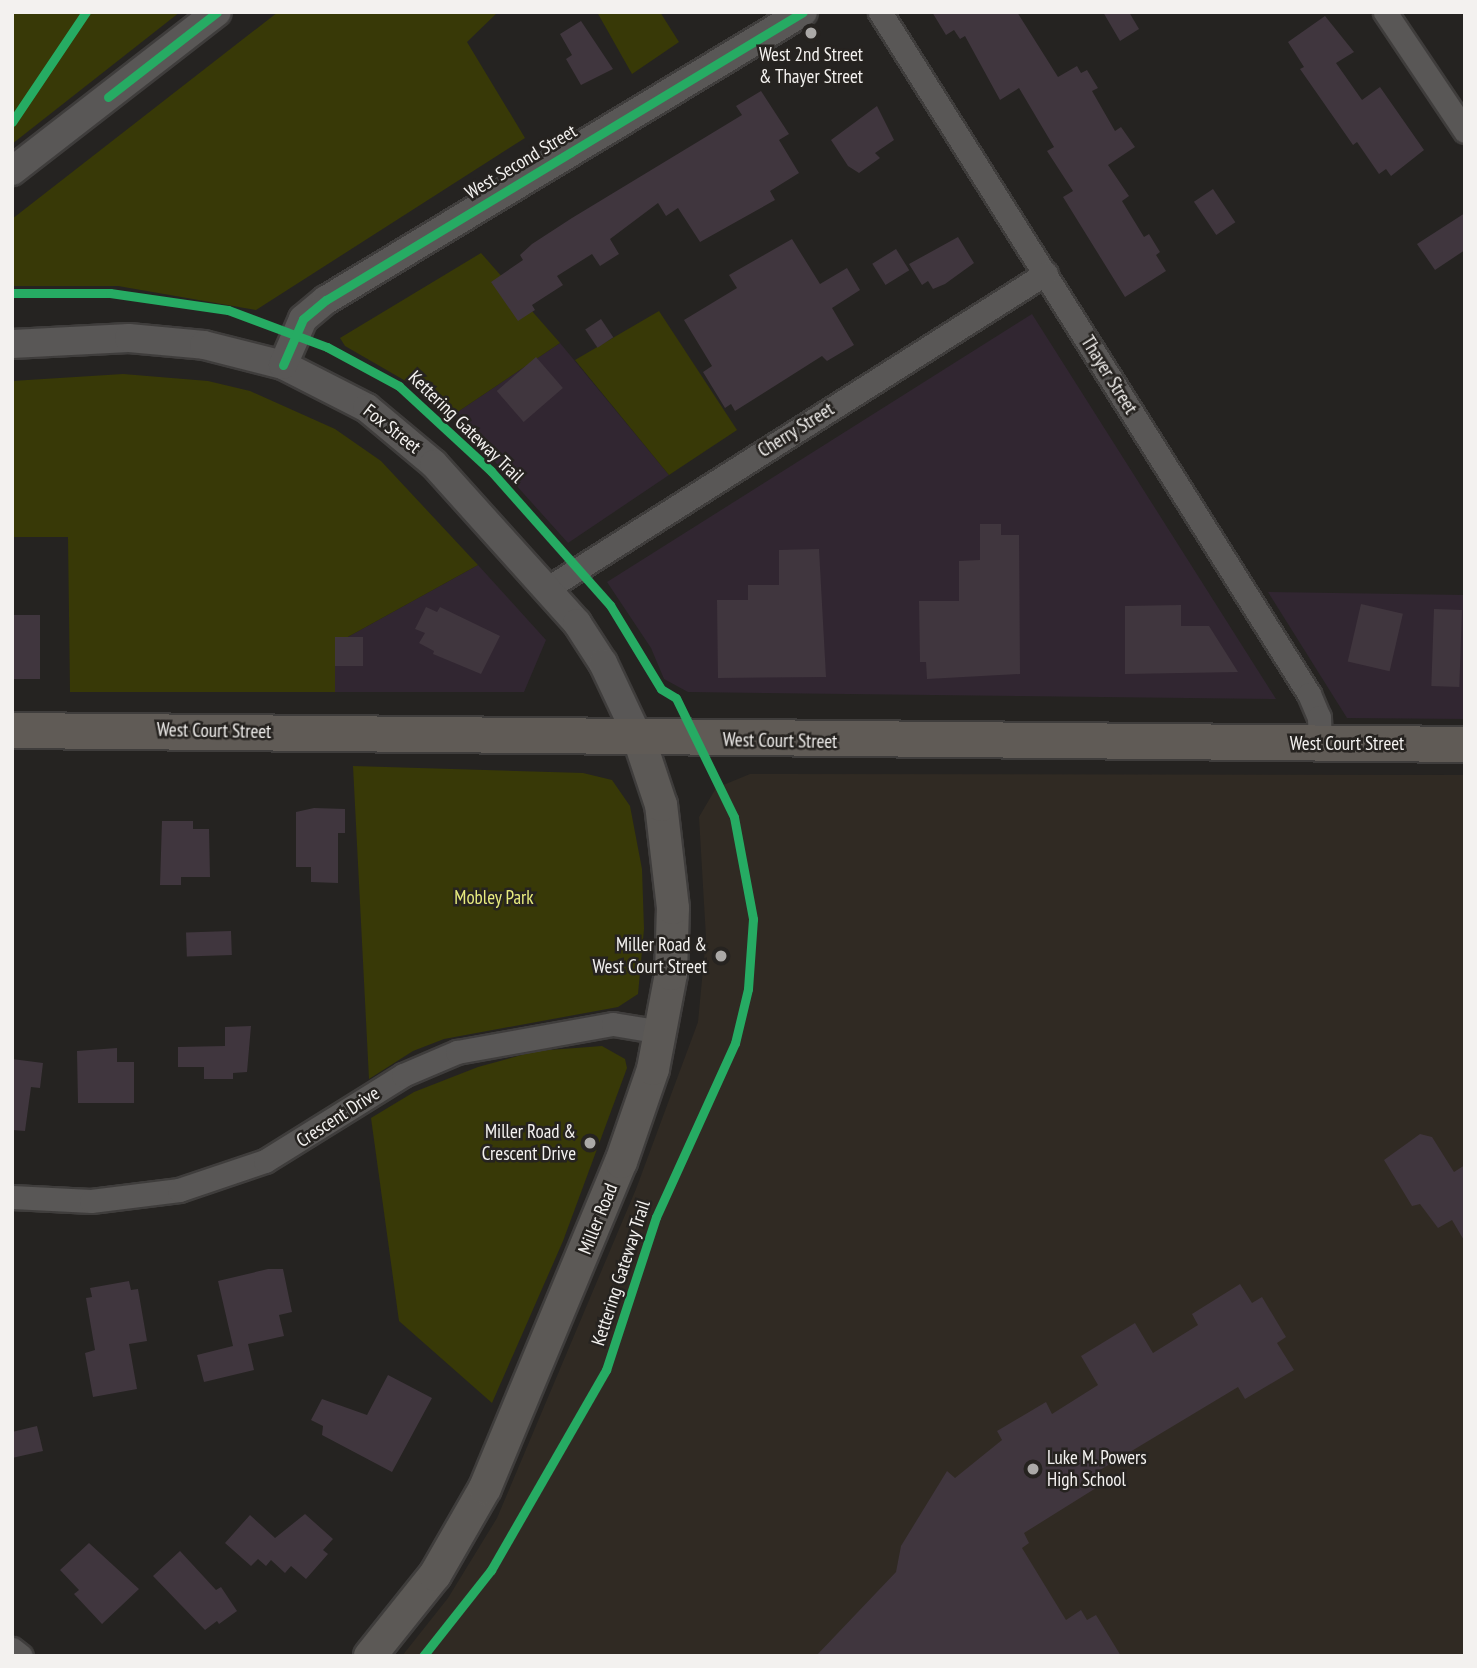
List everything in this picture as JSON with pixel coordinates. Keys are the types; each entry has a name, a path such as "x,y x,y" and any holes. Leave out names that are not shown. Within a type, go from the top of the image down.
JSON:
{"main road":[{"name":"West Court Street","path":"12,730 639,739 1465,744"},
{"name":"Miller Road","path":"370,1656 435,1575 490,1478 621,1163 662,1032 673,956 672,890 661,804 639,739"}],"street":[{"path":"12,171 217,12"},
{"name":"West Second Street","path":"283,365 303,318 326,300 803,12"},
{"name":"Thayer Street","path":"880,12 1309,694 1319,717 1320,744"},
{"path":"1385,12 1465,131"},
{"name":"Cherry Street","path":"548,588 1046,273"},
{"name":"Fox Street","path":"12,344 168,340 222,348 283,365 354,400 405,436 548,588 596,652 639,739"},
{"name":"Crescent Drive","path":"12,1197 91,1202 179,1190 265,1161 402,1075 457,1052 613,1024 662,1032"},
{"path":"12,1649 21,1656"}],"shaded area":[{"path":"1032,314 1276,699 688,692 664,679 651,648 607,582"},
{"path":"560,343 669,475 568,543 453,415"},
{"path":"478,565 546,640 524,692 335,692 335,644"},
{"path":"1268,592 1465,595 1465,719 1347,718"},
{"path":"750,774 1465,775 1465,1656 402,1656 448,1598 497,1518 636,1189 698,1022 706,938 699,817 716,788"}],"green space":[{"path":"12,12 180,12 12,144"},
{"path":"278,12 498,12 467,42 525,138 256,310 118,286 12,286 12,219"},
{"path":"597,12 660,12 679,42 632,74"},
{"path":"481,253 560,343 453,415 416,387 345,346 340,338"},
{"path":"659,311 737,430 669,475 575,360"},
{"path":"123,374 208,381 250,391 335,429 381,461 478,565 335,644 335,692 70,692 68,537 12,537 12,381"},
{"name":"Mobley Park","path":"353,766 583,773 612,780 630,806 642,869 644,929 638,994 618,1007 444,1039 413,1051 369,1079"},
{"path":"602,1046 625,1059 627,1068 563,1241 492,1403 399,1321 371,1118 414,1092 478,1067 536,1051"}],"building":[{"path":"932,12 1017,12 1058,77 1077,66 1081,73 1087,70 1098,88 1092,91 1115,131 1121,127 1135,147 1108,165 1129,196 1122,201 1144,237 1149,234 1160,252 1156,255 1166,271 1125,297 1063,197 1073,191 1047,151 1054,147 1019,88 1000,100 965,36 960,39 954,30 946,35"},
{"path":"1103,12 1129,12 1139,29 1120,41"},
{"path":"1325,16 1354,52 1336,63 1362,100 1380,87 1424,150 1391,176 1386,169 1379,174 1357,142 1353,145 1300,69 1304,67 1288,42"},
{"path":"581,21 613,69 581,85 566,59 572,55 560,34"},
{"path":"761,91 789,134 779,140 799,173 770,191 775,200 700,242 678,208 666,216 658,203 610,239 619,254 600,266 592,254 557,276 563,285 532,305 535,310 518,321 491,282 523,260 520,255 532,244 742,115 736,106"},
{"path":"877,106 894,140 875,153 880,158 859,173 848,166 831,140"},
{"path":"1213,189 1235,222 1216,235 1194,202"},
{"path":"1465,213 1465,250 1435,270 1417,244"},
{"path":"958,237 974,263 945,284 933,289 928,281 922,285 909,264"},
{"path":"792,239 820,284 847,268 860,290 832,308 854,345 827,361 822,356 735,411 731,404 725,408 703,372 712,366 684,320 737,288 729,275"},
{"path":"896,249 909,270 886,285 872,264"},
{"path":"601,319 613,337 598,348 585,330"},
{"path":"536,357 563,388 524,422 497,391"},
{"path":"980,524 1001,524 1001,535 1019,535 1020,674 927,679 926,662 920,662 919,601 959,601 959,561 980,560"},
{"path":"819,549 826,677 718,678 717,600 748,600 748,585 779,585 779,550"},
{"path":"1361,604 1403,614 1390,671 1348,661"},
{"path":"1181,605 1181,626 1209,626 1238,672 1125,674 1125,606"},
{"path":"426,607 437,612 440,607 500,636 481,674 433,654 434,651 419,643 425,633 415,629"},
{"path":"1434,609 1462,610 1459,687 1431,686"},
{"path":"12,615 40,615 40,679 12,679"},
{"path":"335,637 363,637 363,666 335,666"},
{"path":"314,808 345,809 345,833 338,833 338,883 311,882 311,867 296,867 296,812"},
{"path":"162,821 193,821 193,829 209,829 210,877 181,877 181,885 160,885"},
{"path":"231,931 232,955 187,957 186,933"},
{"path":"251,1026 247,1072 233,1073 233,1079 204,1079 204,1067 178,1067 178,1047 225,1046 225,1027"},
{"path":"117,1048 117,1062 134,1062 134,1103 78,1103 77,1051"},
{"path":"12,1059 43,1063 40,1088 31,1087 25,1131 12,1130"},
{"path":"1420,1134 1432,1137 1454,1172 1465,1165 1465,1242 1452,1220 1438,1228 1420,1204 1412,1206 1384,1160"},
{"path":"268,1269 283,1269 292,1312 279,1315 284,1336 248,1344 254,1370 204,1382 197,1355 233,1346 218,1281"},
{"path":"129,1281 131,1290 138,1289 147,1341 129,1344 137,1389 93,1397 85,1353 95,1350 86,1298 92,1297 90,1288"},
{"name":"Luke M. Powers High School","path":"1240,1284 1252,1303 1262,1297 1286,1337 1277,1343 1294,1370 1245,1399 1238,1387 1090,1476 1096,1488 1024,1533 1029,1543 1022,1548 1066,1620 1081,1610 1087,1620 1096,1615 1121,1656 816,1656 896,1572 901,1546 947,1471 955,1478 1002,1440 997,1431 1046,1402 1052,1414 1098,1385 1081,1356 1135,1323 1153,1353 1198,1325 1192,1314"},
{"path":"388,1375 432,1398 392,1472 322,1435 323,1426 311,1420 322,1399 367,1415"},
{"path":"37,1426 43,1451 12,1458 12,1432"},
{"path":"305,1514 333,1539 323,1550 328,1554 306,1579 291,1566 285,1573 271,1560 266,1566 258,1559 251,1566 225,1543 250,1515 275,1538"},
{"path":"89,1543 139,1589 102,1624 74,1594 79,1590 60,1570"},
{"path":"180,1551 216,1590 221,1587 237,1611 205,1630 153,1576"}],"cycle path":[{"path":"12,122 86,12"},
{"path":"108,97 217,12"},
{"path":"283,365 303,319 326,300 803,12"},
{"name":"Kettering Gateway Trail","path":"12,293 110,293 228,310 327,347 399,386 491,471 610,605 661,689 676,698 734,817 753,919 748,989 735,1043 656,1217 606,1370 491,1570 423,1656"}],"place":[{"name":"West 2nd Street & Thayer Street","path":"811,33"},
{"name":"Miller Road & West Court Street","path":"721,956"},
{"name":"Miller Road & Crescent Drive","path":"590,1143"},
{"name":"Luke M. Powers High School","path":"1033,1469"}]}
